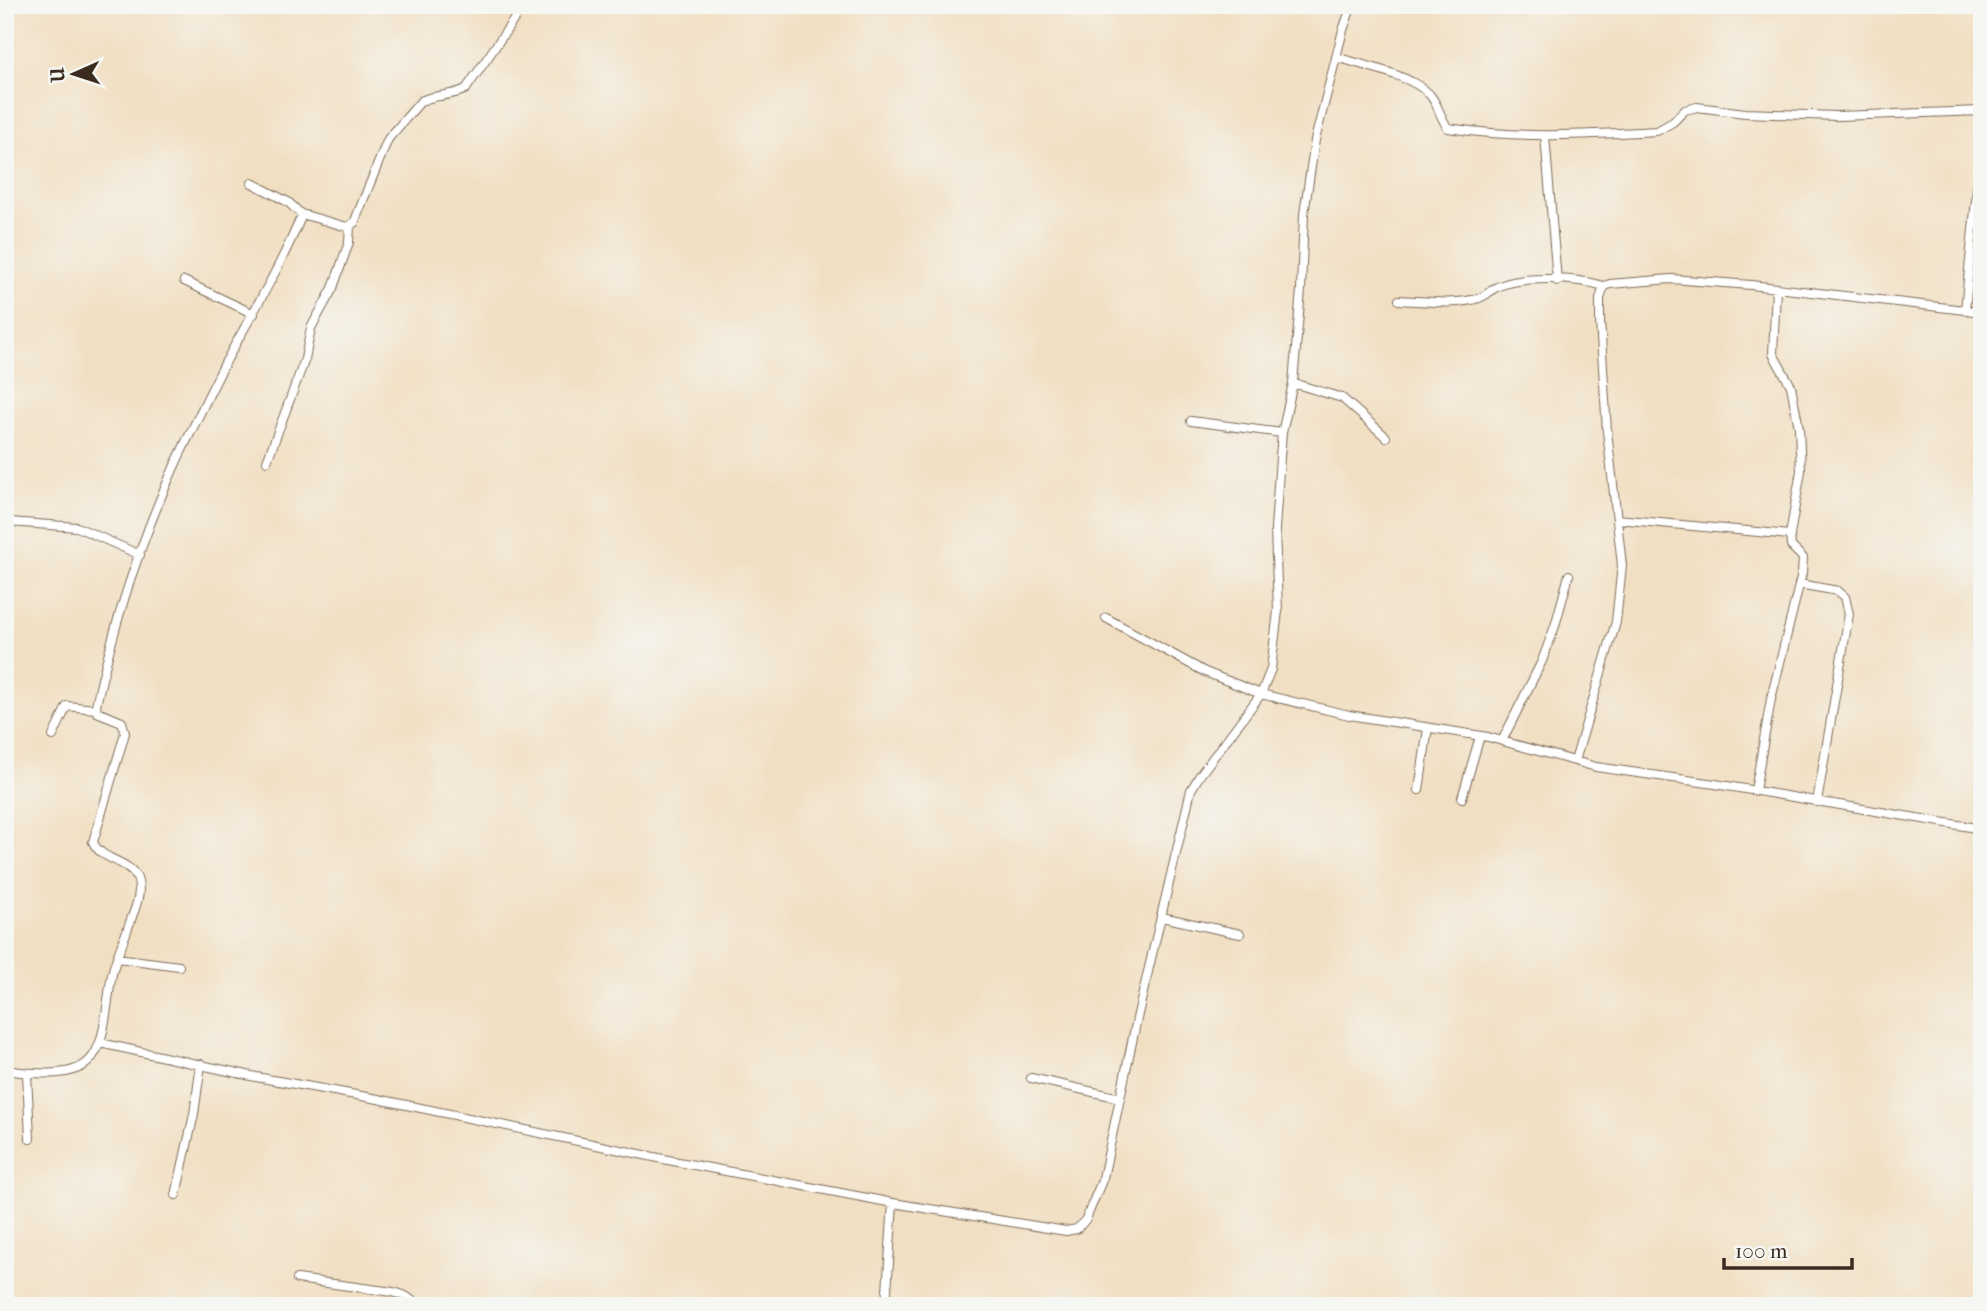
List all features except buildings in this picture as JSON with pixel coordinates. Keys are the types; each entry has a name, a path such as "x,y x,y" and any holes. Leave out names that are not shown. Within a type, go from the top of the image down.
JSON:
{"street":[{"path":"267,461 305,359 311,328 333,288 349,242 350,226 354,223 388,139 421,101 457,94 466,89 524,5"},
{"path":"100,1043 668,1160 893,1203 1066,1230 1077,1229 1086,1219 1103,1178 1191,790 1261,694 1271,669 1278,611 1275,529 1282,433 1293,383 1304,214 1315,140 1348,6"},
{"path":"1336,57 1407,80 1423,88 1432,96 1440,117 1448,128 1545,136 1657,131 1685,110 1697,107 1745,113 1837,116 1982,111"},
{"path":"1545,136 1557,281"},
{"path":"1965,310 1982,139"},
{"path":"252,183 288,202 303,216 350,226"},
{"path":"95,709 108,656 140,555 184,447 303,216"},
{"path":"1399,300 1438,302 1479,299 1497,287 1522,281 1589,282 1604,286 1671,279 1776,288 1982,312"},
{"path":"184,281 254,314"},
{"path":"1575,761 1616,622 1622,565 1607,430 1600,321 1600,299 1604,286"},
{"path":"1755,791 1771,699 1803,558 1791,546 1790,535 1801,471 1799,428 1791,386 1773,354 1776,288"},
{"path":"1293,383 1342,398 1386,436"},
{"path":"1191,421 1282,433"},
{"path":"1617,519 1790,535"},
{"path":"5,524 9,522 77,527 140,555"},
{"path":"1502,741 1542,661 1569,575"},
{"path":"1799,584 1838,592 1846,597 1849,614 1817,802"},
{"path":"1105,618 1205,672 1261,694 1349,715 1480,736 1596,767 1982,829"},
{"path":"5,1070 53,1073 80,1068 94,1056 100,1043 112,972 137,903 137,880 132,871 100,853 93,842 125,733 122,722 95,709 67,706 53,736"},
{"path":"1419,790 1428,728"},
{"path":"1462,798 1480,736"},
{"path":"1162,917 1240,934"},
{"path":"117,958 179,966"},
{"path":"176,1195 192,1125 201,1064"},
{"path":"27,1073 30,1139"},
{"path":"1031,1078 1120,1098"},
{"path":"886,1306 893,1203"},
{"path":"297,1279 403,1294 416,1306"}]}
